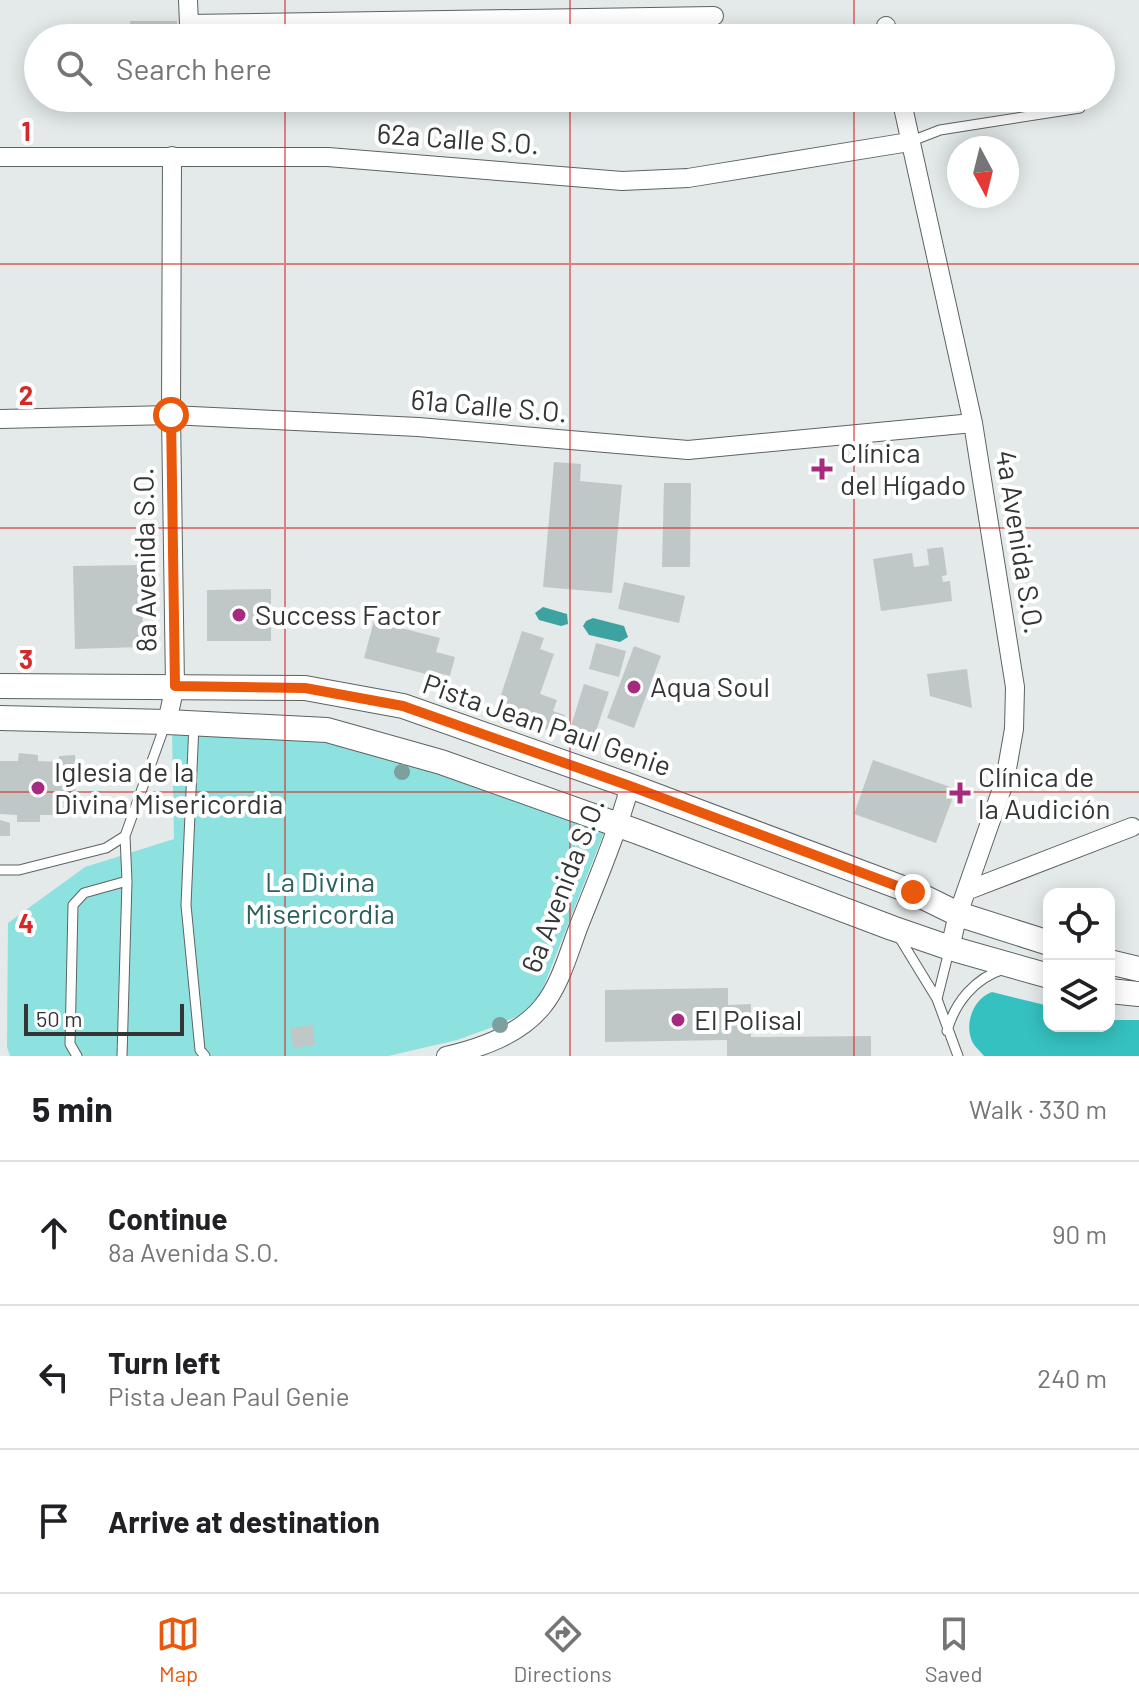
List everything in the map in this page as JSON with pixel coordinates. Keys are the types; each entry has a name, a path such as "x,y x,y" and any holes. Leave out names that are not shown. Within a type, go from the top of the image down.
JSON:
{"main road":[{"name":"Pista Jean Paul Genie","path":"0,686 305,688 403,706 630,786 913,892 962,902 1043,940"},
{"path":"0,718 327,730 441,762 892,928 1043,975"},
{"path":"1115,963 1139,969"},
{"path":"1115,992 1139,994"}],"street":[{"path":"188,0 189,24 714,16"},
{"name":"4a Avenida S.O.","path":"904,112 973,423 1015,687 1014,729 1005,780 962,902 950,948"},
{"name":"62a Calle S.O.","path":"0,157 328,157 622,181 688,178 909,142"},
{"name":"8a Avenida S.O.","path":"167,722 175,686 171,415 172,156"},
{"name":"61a Calle S.O.","path":"0,419 171,415 418,427 688,450 973,423"},
{"name":"6a Avenida S.O.","path":"458,1055 499,1039 525,1024 544,1006 563,969 619,825 630,786"},
{"path":"962,902 1132,827"}],"lane":[{"path":"909,142 940,130 1055,112"},
{"path":"122,1056 127,881 125,836 167,722"},
{"path":"194,724 186,905 200,1050 205,1056"},
{"path":"0,870 19,870 106,848 125,836"},
{"path":"77,1056 70,1044 73,905 84,893 127,881"},
{"path":"892,928 937,999 958,1056"},
{"path":"937,999 950,948"},
{"path":"947,1031 952,1013 964,996 982,980 1012,967"}],"green space":[{"name":"La Divina Misericordia","path":"172,732 325,737 410,760 605,830 539,998 520,1015 490,1028 457,1040 388,1056 10,1056 7,1047 8,923 85,867 174,839"}],"shaded area":[{"path":"543,607 567,614 568,624 561,626 539,620 535,613"},
{"path":"593,618 624,626 628,637 620,642 589,635 583,626"},
{"path":"992,992 1043,1005 1043,1032 1115,1032 1115,1020 1139,1020 1139,1056 984,1056 972,1041 969,1027 972,1012"}],"building":[{"path":"130,21 177,21 177,24 130,24"},
{"path":"554,462 581,464 580,481 622,485 612,593 543,587"},
{"path":"664,483 691,483 690,567 662,567"},
{"path":"943,547 947,575 942,576 943,582 950,581 952,601 881,611 873,559 912,553 914,567 929,565 927,549"},
{"path":"142,565 143,647 75,649 73,566"},
{"path":"624,582 685,596 679,623 618,609"},
{"name":"Success Factor","path":"271,589 271,641 207,641 207,590"},
{"path":"374,621 440,638 436,652 455,657 450,676 431,671 430,675 364,658"},
{"path":"522,631 544,638 540,649 554,654 540,694 557,700 553,711 565,715 559,734 495,713"},
{"path":"596,643 626,651 619,677 589,669"},
{"name":"Aqua Soul","path":"634,646 661,656 634,728 607,718"},
{"path":"967,669 972,708 930,696 927,674"},
{"path":"584,684 609,692 595,734 571,726"},
{"name":"Iglesia de la Divina Misericordia","path":"19,753 38,755 38,761 59,762 59,756 75,755 76,815 40,815 40,822 17,822 17,815 0,814 0,761 18,761"},
{"path":"873,760 956,789 936,843 854,814"},
{"name":"Iglesia de la Divina Misericordia","path":"0,820 10,823 10,836 0,836"},
{"name":"El Polisal","path":"728,988 728,1005 751,1004 751,1037 871,1036 871,1056 727,1056 727,1040 605,1042 605,990"},
{"path":"313,1025 315,1045 293,1048 290,1028"}],"place":[{"name":"Clínica del Hígado","path":"822,469"},
{"name":"Success Factor","path":"239,615"},
{"name":"Aqua Soul","path":"634,687"},
{"name":"Iglesia de la Divina Misericordia","path":"38,788"},
{"name":"Clínica de la Audición","path":"960,793"},
{"name":"El Polisal","path":"678,1020"}],"route":[{"path":"171,415 175,686 305,688 403,706 630,786 913,892"}]}
